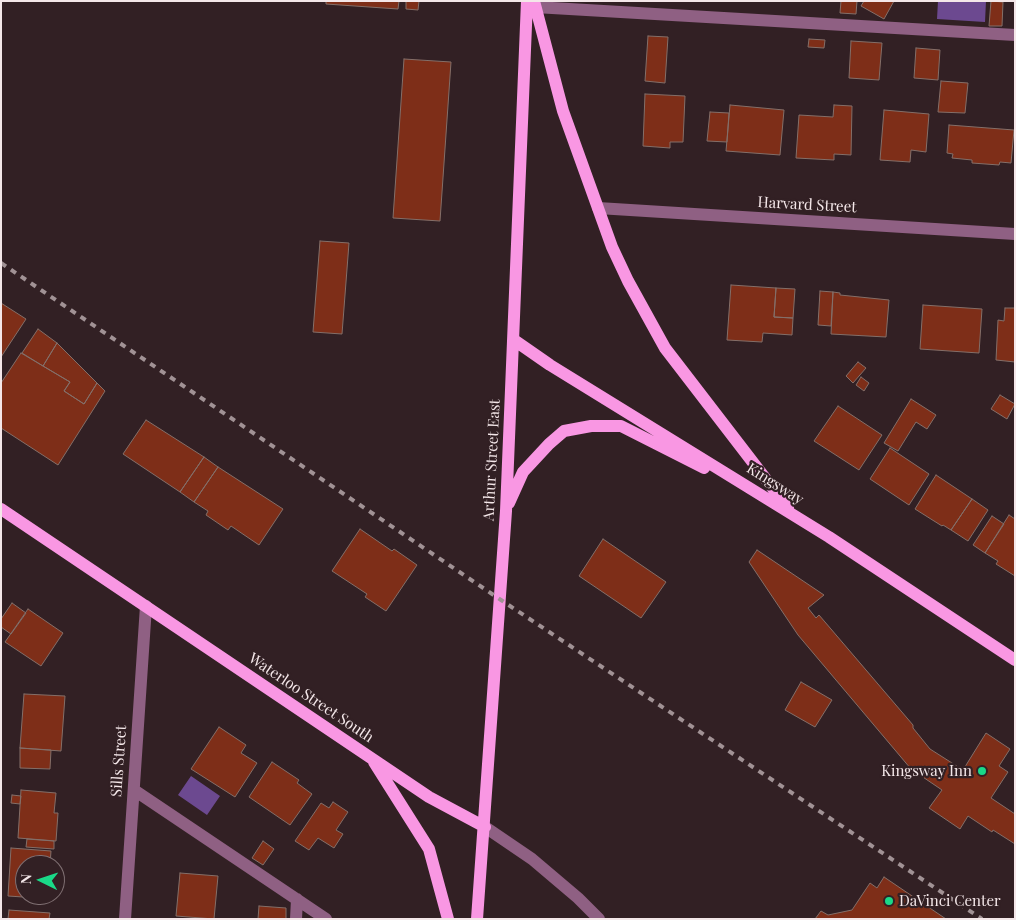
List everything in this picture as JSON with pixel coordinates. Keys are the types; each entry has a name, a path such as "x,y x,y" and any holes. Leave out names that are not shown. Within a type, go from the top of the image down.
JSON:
{"main road":[{"path":"532,3 563,111 620,264 665,348 793,514"},
{"name":"Arthur Street East","path":"477,919 506,511 532,3"},
{"name":"Kingsway","path":"514,340 550,365 793,514 1015,660"},
{"path":"506,511 523,472 564,431 592,426 621,426 793,514"},
{"name":"Waterloo Street South","path":"1,509 429,797 485,826"},
{"path":"371,758 429,849 448,919"}],"street":[{"path":"532,3 1015,35"},
{"name":"Harvard Street","path":"598,208 1015,234"},
{"name":"Sills Street","path":"125,919 146,606"},
{"path":"134,790 326,919"},
{"name":"Waterloo Street South","path":"485,826 532,859 578,898 599,919"},
{"path":"296,919 297,899"}],"shaded area":[{"path":"938,1 986,1 985,22 937,19"},
{"path":"191,776 220,796 207,815 178,795"}],"building":[{"path":"326,1 399,1 398,9 326,4"},
{"path":"406,1 419,1 418,10 406,9"},
{"path":"841,1 857,1 856,14 840,13"},
{"path":"864,1 894,1 884,19 861,6"},
{"path":"991,1 1003,2 1002,26 989,26"},
{"path":"648,36 668,37 665,83 645,81"},
{"path":"809,39 825,40 824,48 808,47"},
{"path":"851,41 882,43 879,80 849,78"},
{"path":"916,48 940,50 938,80 914,78"},
{"path":"404,59 451,62 440,221 393,218"},
{"path":"941,81 968,83 965,113 938,112"},
{"path":"645,94 685,96 683,142 670,142 670,148 643,146"},
{"path":"730,105 784,110 780,155 726,151"},
{"path":"834,105 852,106 851,155 834,154 834,160 796,158 799,115 833,117"},
{"path":"884,110 929,114 926,152 911,150 910,162 880,160"},
{"path":"710,112 729,113 727,142 707,141"},
{"path":"949,125 1014,130 1011,163 1000,162 999,165 972,163 972,160 952,158 953,154 947,153"},
{"path":"320,241 349,243 342,334 313,332"},
{"path":"731,285 776,288 774,317 793,318 792,335 763,333 762,342 727,340"},
{"path":"776,288 795,289 793,318 774,317"},
{"path":"820,291 833,292 831,326 818,325"},
{"path":"833,292 840,293 840,295 889,300 886,337 831,334"},
{"path":"1,303 26,319 1,357"},
{"path":"923,305 982,309 979,353 920,349"},
{"path":"1005,308 1015,308 1015,362 996,360 998,320 1004,321"},
{"path":"38,329 57,343 43,366 22,353"},
{"path":"57,343 97,383 84,404 64,391 70,382 43,366"},
{"path":"21,353 70,382 64,391 84,404 97,383 105,391 58,465 1,428 1,383"},
{"path":"858,362 866,368 853,383 846,376"},
{"path":"861,377 869,383 864,391 856,385"},
{"path":"1000,395 1015,404 1007,419 991,409"},
{"path":"911,399 936,415 927,429 916,422 898,451 884,443"},
{"path":"838,406 882,435 859,470 814,441"},
{"path":"146,420 204,457 180,492 123,454"},
{"path":"890,448 929,474 909,505 870,479"},
{"path":"204,457 218,467 194,502 180,492"},
{"path":"218,467 283,509 259,545 231,526 228,530 206,515 208,511 194,502"},
{"path":"936,475 972,499 951,530 915,509"},
{"path":"972,499 988,510 968,541 951,530"},
{"path":"1009,515 1015,519 1015,576 996,564 998,561 985,553"},
{"path":"992,516 1004,524 985,553 973,545"},
{"path":"360,529 392,551 394,549 417,565 386,611 365,597 367,594 332,571"},
{"path":"603,539 666,582 641,618 579,576"},
{"path":"757,550 824,595 808,608 816,618 819,615 913,725 913,728 930,749 963,770 986,733 1010,749 999,766 1008,772 991,798 1015,814 1015,844 968,816 960,829 929,808 942,790 911,769 798,635 749,562"},
{"path":"12,603 26,613 11,634 1,627 1,619"},
{"path":"28,609 63,633 41,666 5,642"},
{"path":"801,682 832,700 815,727 785,710"},
{"path":"24,694 65,696 61,751 20,748"},
{"path":"219,727 246,745 241,753 257,763 235,797 191,769"},
{"path":"20,748 51,750 50,769 20,768"},
{"path":"272,762 299,780 297,783 312,794 290,825 249,797"},
{"path":"21,790 56,793 54,813 58,813 56,841 18,838"},
{"path":"12,795 21,796 20,804 11,803"},
{"path":"333,802 348,812 336,830 343,834 334,848 318,838 309,850 295,841 321,803 329,808"},
{"path":"27,839 54,841 54,849 26,847"},
{"path":"263,841 274,849 263,865 252,858"},
{"path":"11,848 51,851 51,855 15,855 15,896 8,896"},
{"path":"180,873 218,876 214,919 176,916"},
{"name":"DaVinci Center","path":"884,877 946,919 815,919 821,911 828,915 852,910 870,883 877,888"},
{"path":"259,906 286,908 286,919 258,919"},
{"path":"9,910 50,913 49,919 8,919"}],"railway":[{"path":"1,263 501,600 982,919"}],"place":[{"name":"Kingsway Inn","path":"982,771"},
{"name":"DaVinci Center","path":"889,901"}]}
